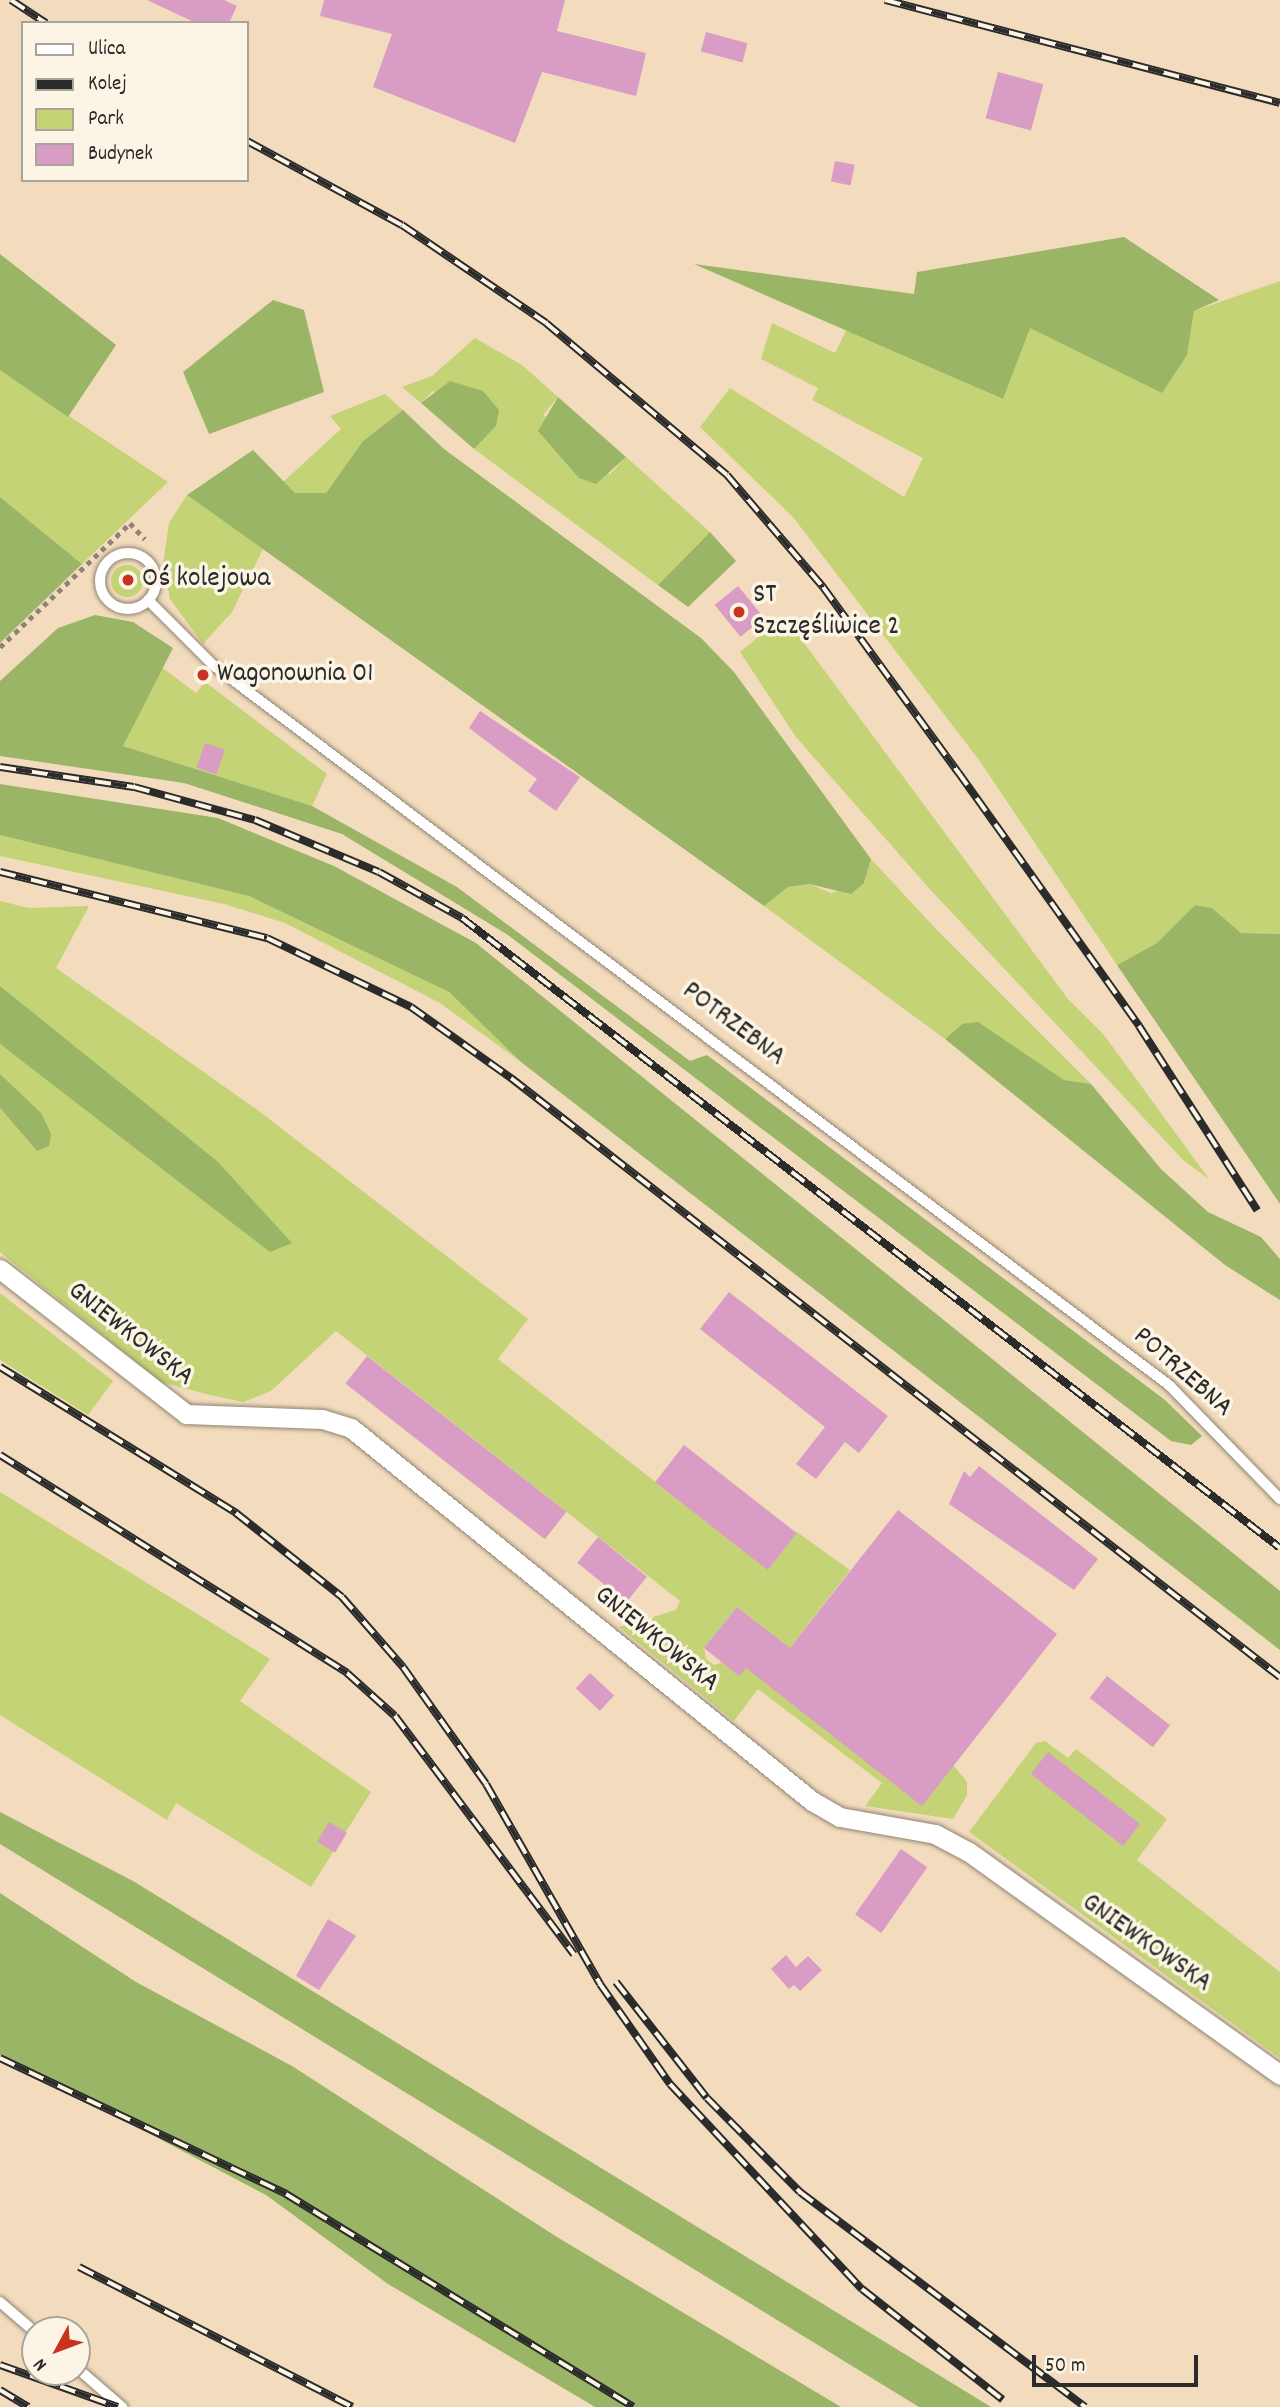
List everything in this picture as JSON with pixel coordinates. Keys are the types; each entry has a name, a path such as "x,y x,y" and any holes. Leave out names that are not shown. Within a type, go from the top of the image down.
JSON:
{"street":[{"name":"GNIEWKOWSKA","path":"0,1269 186,1414 322,1419 351,1427 812,1801 840,1817 934,1834 968,1852 1280,2075"}],"lane":[{"path":"125,553 149,562 156,585 148,600 124,609 108,601 100,577 108,561 125,553"},
{"name":"POTRZEBNA","path":"148,600 214,665 1170,1386 1280,1499"},
{"path":"0,2302 21,2320"},
{"path":"91,2380 122,2407"}],"path":[{"path":"0,647 130,523 145,539"}],"green space":[{"path":"1124,237 1219,300 1194,311 1187,355 1162,393 1030,328 1003,399 694,264 914,294 917,272"},
{"path":"0,254 116,345 68,417 0,370"},
{"path":"1280,281 1280,934 1241,933 1212,908 1195,905 1157,943 1117,965 979,760 793,517 700,427 730,388 904,497 923,458 812,400 818,388 761,359 772,323 835,353 847,329 1002,399 1029,327 1161,392 1187,355 1194,311"},
{"path":"273,300 304,310 324,392 209,434 183,372"},
{"path":"475,338 522,365 558,397 543,415 610,474 626,457 710,532 658,585 474,449 496,426 433,391 421,403 402,387 432,376"},
{"path":"0,370 168,482 82,564 0,497"},
{"path":"450,381 483,391 499,410 496,426 474,449 421,403"},
{"path":"385,394 403,410 363,441 326,493 295,493 283,482 341,429 330,416"},
{"path":"558,397 626,457 596,484 579,478 538,431"},
{"path":"403,410 444,449 701,638 734,672 871,859 864,883 851,894 809,884 788,887 764,906 187,495 253,450 295,493 326,493 363,441"},
{"path":"187,495 263,549 232,612 203,644 170,599 163,564 169,523"},
{"path":"0,497 82,564 0,643"},
{"path":"710,532 736,561 688,607 658,585"},
{"path":"127,565 138,570 143,581 138,592 127,597 116,592 111,581 116,570"},
{"path":"95,615 133,622 173,648 123,746 312,806 457,887 690,1061 707,1055 1165,1400 1202,1436 1191,1445 1171,1441 508,935 342,834 184,783 0,756 0,681 58,628"},
{"path":"784,616 1068,999 1104,1035 1209,1179 1183,1160 927,886 796,737 740,652"},
{"path":"160,666 196,693 205,682 327,774 312,806 123,746"},
{"path":"0,784 218,818 334,866 476,943 1280,1591 1280,1650 521,1062 449,992 249,896 0,835"},
{"path":"0,835 249,896 449,992 521,1062 440,1003 285,923 224,904 0,856"},
{"path":"871,859 935,928 1091,1084 1064,1080 962,1024 945,1039 764,906 788,887 809,884 831,893 864,883"},
{"path":"0,901 29,908 89,906 56,968 259,1111 528,1319 498,1359 767,1569 797,1532 850,1570 790,1648 737,1607 704,1648 706,1659 714,1665 761,1648 954,1766 967,1782 967,1795 953,1819 865,1806 882,1783 758,1689 734,1721 619,1627 676,1610 680,1601 336,1331 271,1391 243,1402 210,1395 161,1382 0,1252 0,1108 37,1151 0,1074 0,1044 53,1083 154,1113 0,986"},
{"path":"1195,905 1212,908 1241,933 1280,934 1280,1204 1117,965 1157,943"},
{"path":"0,986 217,1161 292,1243 270,1252 0,1044"},
{"path":"978,1022 1064,1080 1091,1084 1161,1169 1208,1212 1261,1237 1280,1259 1280,1300 1225,1265 945,1039 962,1024"},
{"path":"0,1074 41,1113 51,1134 49,1146 37,1151 0,1108"},
{"path":"0,1293 113,1381 88,1415 0,1360"},
{"path":"0,1492 270,1659 240,1701 371,1792 311,1887 176,1803 167,1820 0,1715"},
{"path":"1045,1741 1068,1758 1076,1749 1167,1819 1137,1860 1280,1972 1280,2058 969,1832 1036,1743"},
{"path":"0,1812 133,1881 991,2407 919,2407 0,1844"},
{"path":"0,1893 136,1982 292,2066 557,2237 841,2407 595,2407 388,2284 266,2195 0,2055"}],"building":[{"path":"147,0 224,0 237,6 230,21 192,21"},
{"path":"324,0 565,0 557,31 646,53 636,96 542,72 515,143 373,87 392,34 320,16"},
{"path":"706,32 748,43 742,62 701,51"},
{"path":"998,72 1043,84 1031,131 986,118"},
{"path":"835,161 855,165 851,185 831,182"},
{"name":"ST Szczęśliwice 2","path":"738,586 764,618 740,637 715,605"},
{"path":"480,711 580,777 556,811 528,791 537,779 469,728"},
{"path":"205,743 225,750 216,774 197,768"},
{"path":"729,1292 888,1416 859,1453 845,1442 816,1479 796,1464 825,1427 700,1329"},
{"path":"367,1356 566,1512 545,1539 345,1384"},
{"path":"684,1445 797,1533 768,1570 655,1482"},
{"path":"979,1466 1098,1559 1074,1590 949,1504 964,1471 970,1477"},
{"path":"898,1510 1057,1634 922,1806 746,1668 739,1676 704,1648 737,1607 790,1648"},
{"path":"598,1537 647,1577 626,1602 577,1563"},
{"path":"590,1673 614,1696 600,1711 576,1688"},
{"path":"1107,1676 1170,1725 1153,1747 1090,1698"},
{"path":"1048,1752 1140,1824 1123,1846 1031,1774"},
{"path":"329,1822 347,1833 335,1853 317,1842"},
{"path":"901,1849 927,1867 881,1933 855,1915"},
{"path":"328,1919 356,1936 319,1990 296,1976"},
{"path":"786,1955 796,1967 808,1956 822,1970 800,1991 794,1985 789,1989 771,1969"}],"railway":[{"path":"11,0 43,21"},
{"path":"885,0 1280,103"},
{"path":"248,142 402,225 546,323 727,475 823,587 958,772 1139,1026 1257,1210"},
{"path":"0,767 134,787 255,820 379,872 462,918 1280,1548"},
{"path":"0,872 267,938 411,1007 511,1078 1280,1677"},
{"path":"0,1367 236,1513 342,1597 403,1667 486,1784 600,1984 670,2084 862,2289 1003,2400"},
{"path":"0,1455 347,1673 395,1716 574,1954"},
{"path":"616,1982 707,2098 800,2192 1085,2407"},
{"path":"0,2058 286,2194 633,2407"},
{"path":"79,2267 352,2407"},
{"path":"0,2365 118,2407"},
{"path":"0,2390 28,2407"}],"place":[{"name":"Oś kolejowa","path":"128,580"},
{"name":"ST Szczęśliwice 2","path":"739,612"},
{"name":"Wagonownia 01","path":"203,675"}]}
